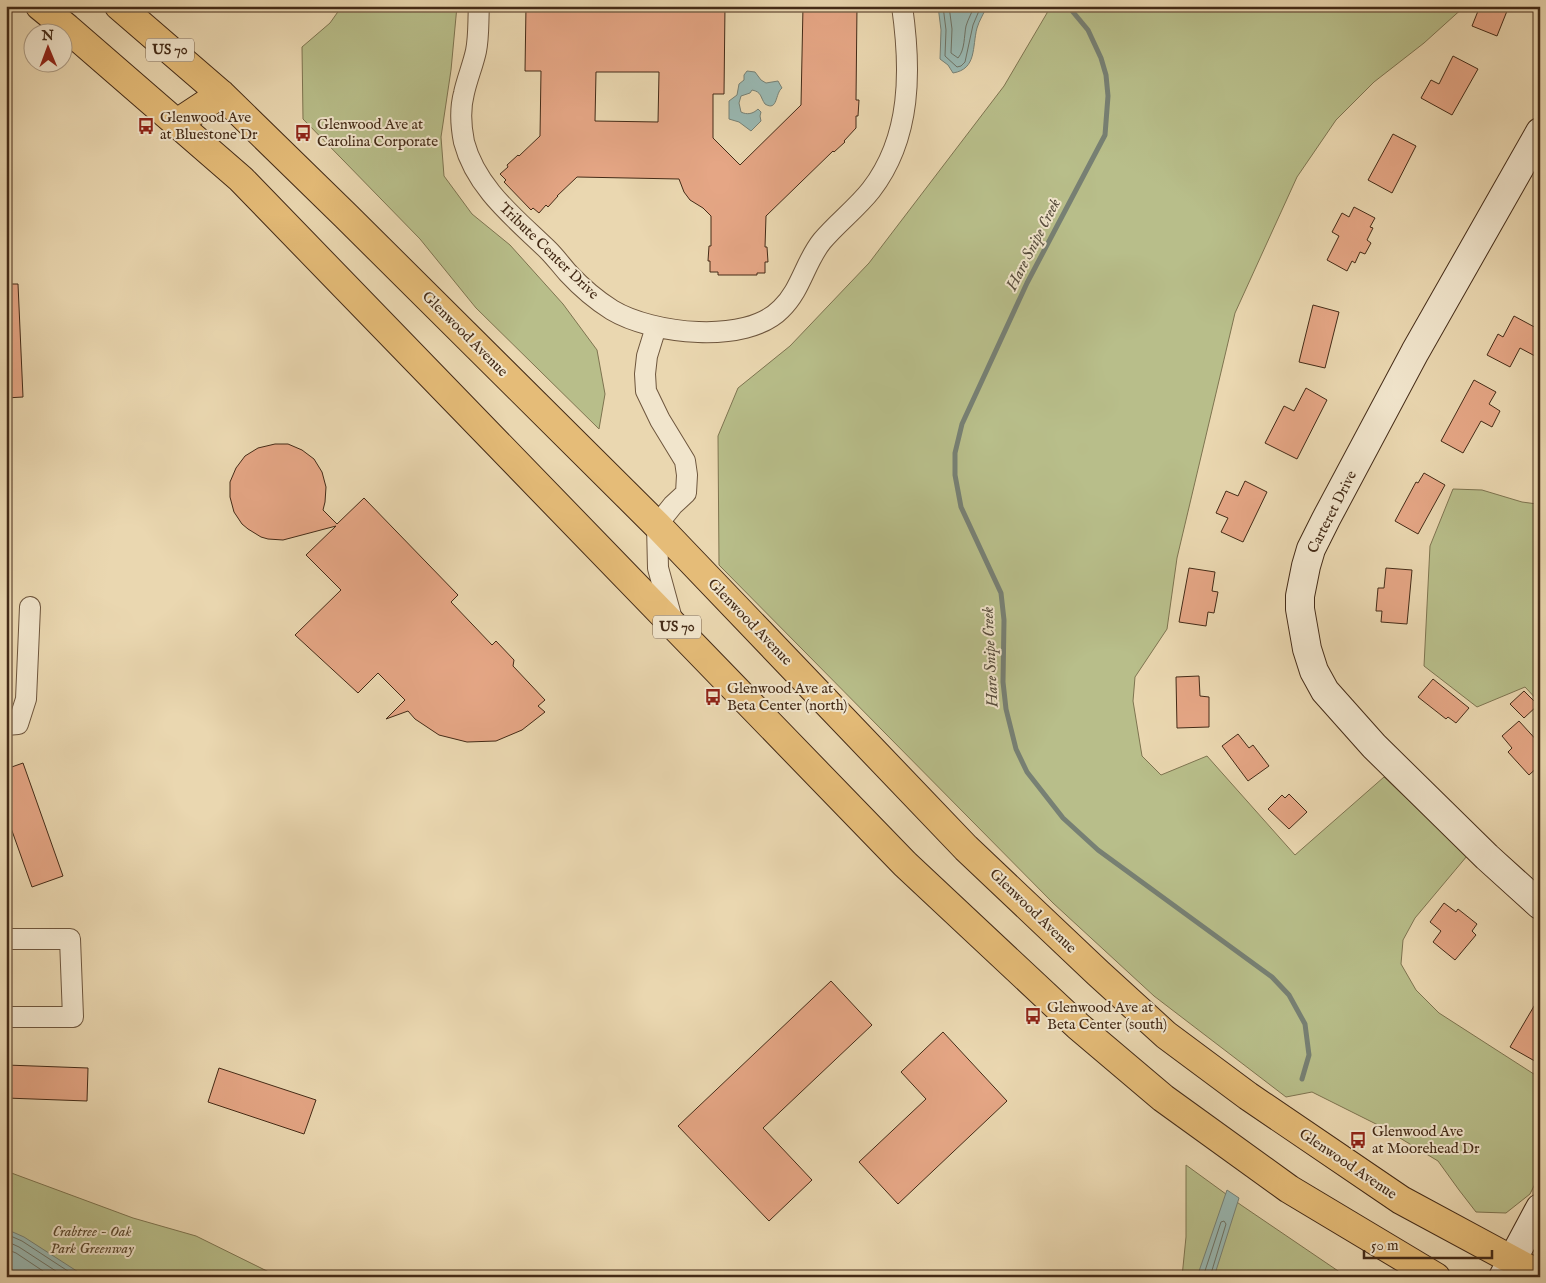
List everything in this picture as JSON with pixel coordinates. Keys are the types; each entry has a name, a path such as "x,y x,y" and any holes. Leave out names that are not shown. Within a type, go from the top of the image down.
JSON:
{"highway":[{"name":"US 70","path":"40,6 246,183 673,622 905,864 1078,1026 1163,1098 1289,1189 1436,1277"},
{"name":"Glenwood Avenue","path":"119,6 221,94 657,525 966,848 1166,1035 1248,1096 1401,1200 1507,1268 1540,1275"},
{"path":"177,123 221,94"}],"street":[{"name":"Tribute Center Drive","path":"479,6 476,50 463,96 462,119 464,141 471,163 495,199 550,252 587,292 613,311 656,327 694,332 748,328 780,311 792,297 815,250 870,192 884,172 896,147 902,126 907,63 902,6"},
{"name":"Carteret Drive","path":"1540,132 1415,352 1326,519 1311,549 1306,566 1300,596 1300,609 1307,649 1314,671 1325,691 1374,746 1487,857 1540,905"},
{"path":"656,327 647,356 646,391 660,420 685,461 687,475 686,493 673,505 657,525 658,568 673,622"},
{"path":"6,725 18,724 26,699 30,607"},
{"path":"6,939 70,939 73,1017 6,1017"},
{"path":"1507,1268 1540,1208"}],"green space":[{"path":"342,6 457,6 451,70 441,137 444,176 472,214 510,245 563,304 597,350 605,394 599,429 476,308 420,239 303,119 302,47 330,23"},
{"path":"1049,6 1465,6 1424,43 1374,82 1336,120 1297,177 1235,313 1177,558 1167,629 1135,677 1133,701 1142,756 1161,775 1207,756 1295,855 1384,777 1467,856 1415,918 1403,940 1401,964 1416,990 1439,1013 1540,1078 1540,1174 1530,1194 1506,1213 1476,1212 1438,1161 1380,1126 1312,1092 1286,1097 1154,996 1053,903 719,565 718,436 738,388 790,346 869,263 1004,86 1047,13"},
{"path":"1453,489 1482,490 1522,502 1537,504 1540,500 1540,703 1525,687 1477,707 1424,666 1430,546"},
{"path":"1186,1165 1347,1277 1182,1277 1186,1237"},
{"name":"Crabtree - Oak Park Greenway","path":"6,1171 133,1218 196,1236 273,1274 285,1277 87,1277 6,1240"}],"water":[{"path":"938,6 987,6 977,28 970,62 961,71 953,73 948,65 940,59 941,30"},
{"path":"747,71 755,72 766,83 778,81 782,88 772,106 765,104 759,93 752,90 750,93 741,96 739,103 741,112 750,114 758,109 761,112 761,121 751,131 739,122 729,119 729,101 737,95 739,84 744,80 744,75"},
{"path":"1227,1190 1239,1198 1214,1277 1197,1277"},
{"path":"6,1229 24,1237 86,1277 9,1277 6,1275"}],"building":[{"path":"526,6 725,6 724,94 713,94 713,138 740,165 801,105 803,6 857,6 856,100 859,100 856,128 845,142 833,151 766,216 765,247 767,247 768,262 765,262 765,273 757,273 757,275 718,275 718,272 710,272 710,261 708,261 709,246 711,246 711,216 703,208 690,200 684,192 679,179 577,177 548,207 546,205 539,213 533,208 531,210 504,182 506,180 500,174 508,167 507,165 540,136 541,71 525,71","holes":["596,72 659,72 658,122 595,121"]},
{"path":"1480,6 1509,6 1497,36 1472,26"},
{"path":"1453,56 1478,69 1452,115 1421,98 1431,80 1439,84"},
{"path":"1393,134 1416,146 1392,193 1368,180"},
{"path":"1354,207 1375,218 1370,227 1373,228 1367,240 1371,243 1365,254 1360,252 1355,263 1352,261 1347,271 1327,260 1339,236 1332,232 1342,213 1349,217"},
{"path":"6,284 18,284 23,397 6,398"},
{"path":"1313,305 1339,312 1325,368 1299,362"},
{"path":"1514,316 1540,330 1540,346 1535,356 1520,348 1510,367 1487,355 1498,334 1503,337"},
{"path":"1474,380 1496,392 1489,404 1500,411 1492,427 1481,421 1463,453 1441,441"},
{"path":"1306,388 1327,400 1297,459 1265,443 1284,406 1294,411"},
{"path":"275,444 288,444 302,450 314,459 322,472 326,487 323,510 337,524 364,498 458,595 451,602 492,645 496,641 514,660 513,666 545,700 538,706 545,712 522,730 496,741 467,742 439,735 415,719 408,711 386,719 405,700 378,673 358,693 295,635 341,590 306,555 336,526 283,540 261,537 242,524 234,512 230,497 230,482 236,468 245,456 258,448"},
{"path":"1424,473 1445,485 1418,534 1395,521 1416,482 1418,483"},
{"path":"1245,481 1267,492 1243,542 1221,532 1228,518 1216,513 1226,491 1238,496"},
{"path":"1189,568 1215,572 1212,591 1218,592 1214,613 1208,612 1206,626 1179,622"},
{"path":"1386,568 1412,570 1407,624 1381,622 1382,611 1376,611 1378,588 1384,588"},
{"path":"1199,676 1200,696 1209,697 1209,727 1177,728 1176,677"},
{"path":"1433,679 1469,708 1456,723 1448,717 1446,719 1418,697"},
{"path":"1524,691 1538,705 1524,718 1510,704"},
{"path":"1519,721 1540,744 1540,765 1529,775 1508,752 1512,748 1502,736"},
{"path":"1238,734 1249,748 1253,745 1269,766 1248,781 1222,746"},
{"path":"23,763 63,876 32,887 6,814 6,769"},
{"path":"1289,794 1307,812 1289,829 1268,809 1282,795 1285,798"},
{"path":"1444,903 1456,912 1458,909 1477,924 1472,931 1476,935 1455,960 1433,942 1441,931 1430,922"},
{"path":"831,981 872,1025 763,1128 812,1180 769,1221 678,1126"},
{"path":"1540,996 1540,1064 1510,1047"},
{"path":"943,1032 1007,1101 898,1204 859,1162 926,1099 901,1072"},
{"path":"6,1065 88,1068 87,1101 6,1098"},
{"path":"219,1068 316,1100 304,1134 208,1102"}],"waterway":[{"name":"Hare Snipe Creek","path":"1068,6 1088,30 1101,58 1106,75 1108,96 1105,135 1027,283 962,424 955,453 955,475 961,507 1001,593 1004,620 1003,682 1006,709 1016,749 1027,772 1063,818 1098,850 1272,977 1289,995 1305,1024 1309,1055 1302,1079"}],"place":[{"name":"Glenwood Ave at Bluestone Dr","path":"146,126"},
{"name":"Glenwood Ave at Carolina Corporate","path":"303,133"},
{"name":"Glenwood Ave at Beta Center (north)","path":"713,697"},
{"name":"Glenwood Ave at Beta Center (south)","path":"1033,1016"},
{"name":"Glenwood Ave at Moorehead Dr","path":"1358,1140"}]}
